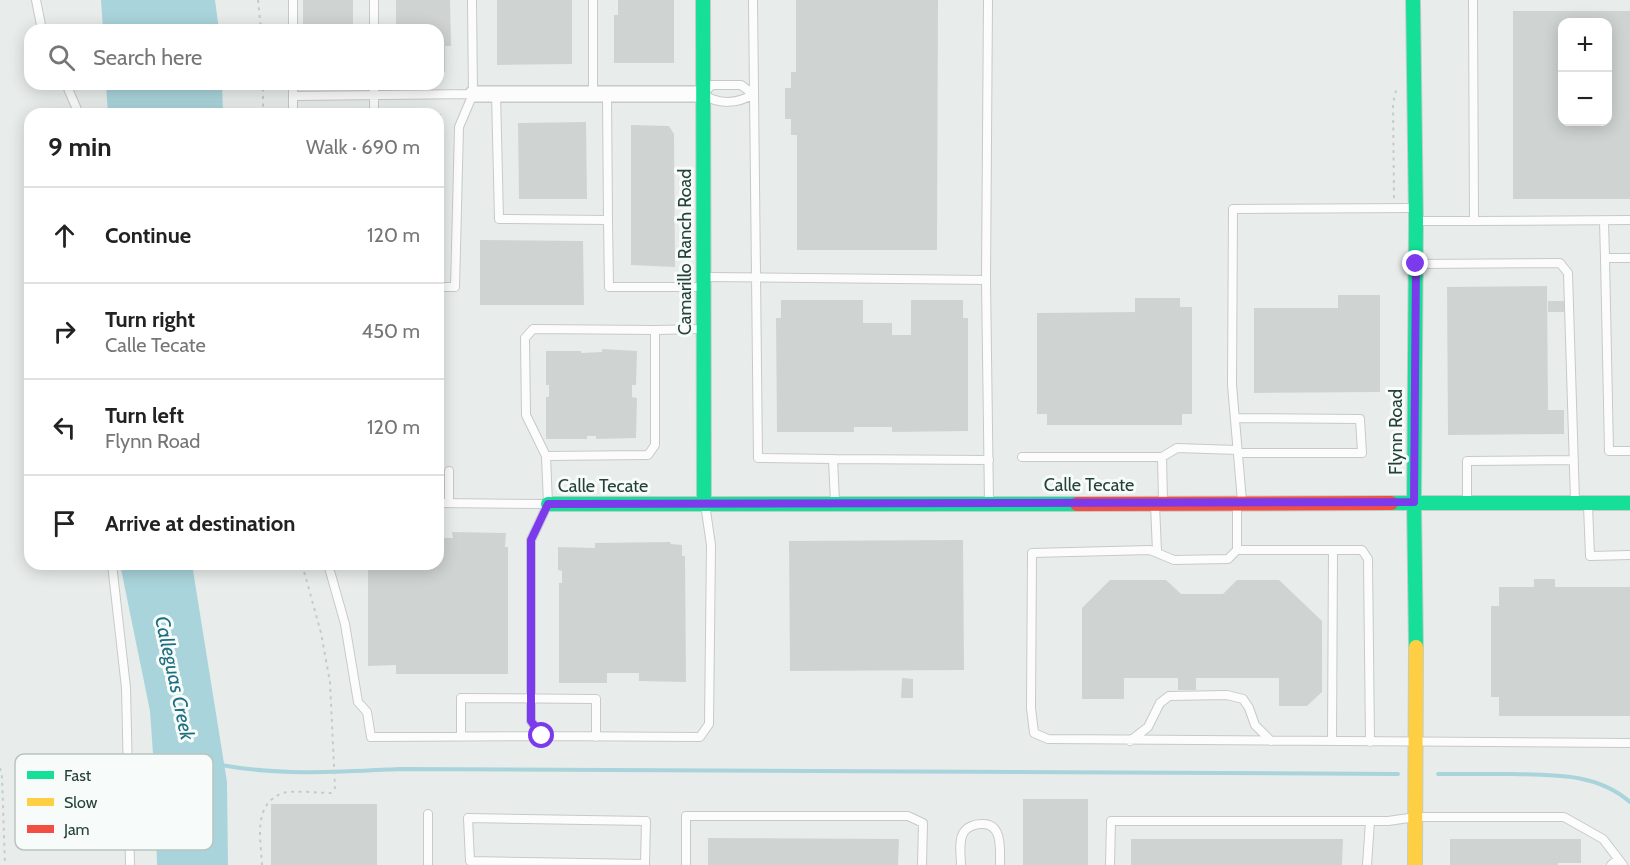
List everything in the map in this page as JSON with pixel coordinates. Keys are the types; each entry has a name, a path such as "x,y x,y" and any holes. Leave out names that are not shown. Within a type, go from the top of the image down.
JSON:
{"street":[{"name":"Camarillo Ranch Road","path":"703,0 704,503"},
{"name":"Flynn Road","path":"1413,0 1416,264 1415,865"},
{"path":"473,94 703,94"},
{"name":"Calle Tecate","path":"548,504 1630,503"}],"lane":[{"path":"36,0 41,24"},
{"path":"293,0 293,24"},
{"path":"374,0 374,24"},
{"path":"444,287 455,287 459,127 473,94 472,0"},
{"path":"593,0 608,220 609,287 755,277 987,280"},
{"path":"753,0 758,459 989,460"},
{"path":"988,0 989,503"},
{"path":"1473,0 1474,221"},
{"path":"741,85 753,94 742,101 712,101 703,94 712,86 741,85"},
{"path":"69,90 76,108"},
{"path":"293,90 293,108"},
{"path":"374,90 374,108"},
{"path":"496,93 499,219 608,220"},
{"path":"293,96 473,94"},
{"path":"1630,220 1474,221 1415,214 1395,208 1233,209 1232,385 1239,502 1237,550 1228,559 1200,561 1174,560 1157,552 1032,553 1031,708 1034,733 1048,739 1630,743"},
{"path":"1604,220 1609,451 1630,451"},
{"path":"1605,258 1630,258"},
{"path":"1416,264 1560,263 1568,273 1574,460 1590,556 1630,555"},
{"path":"542,736 531,721 531,540 548,504 546,456 526,415 525,338 533,329 704,329"},
{"path":"546,456 648,455 655,446 655,330"},
{"path":"1022,457 1162,457 1177,448 1237,452 1362,453 1360,418 1235,418"},
{"path":"1157,552 1162,457"},
{"path":"833,459 835,503"},
{"path":"1467,502 1467,461 1574,460"},
{"path":"449,471 449,503"},
{"path":"444,503 548,504"},
{"path":"330,570 345,624 358,702 367,712 371,737 700,737 709,724 711,545 704,503"},
{"path":"1237,550 1362,550 1368,559 1370,742"},
{"path":"1332,741 1333,550"},
{"path":"113,570 126,688 127,754"},
{"path":"1130,741 1148,728 1160,704 1169,696 1227,695 1243,699 1255,725 1271,741"},
{"path":"461,737 460,698 596,699 596,737"},
{"path":"428,814 428,865"},
{"path":"686,865 686,816 908,816 923,823 922,865"},
{"path":"1110,865 1111,821 1370,821 1416,817 1564,817 1603,839 1620,862 1611,865"},
{"path":"468,818 646,821 645,864 470,861 468,818"},
{"path":"1367,865 1370,821"},
{"path":"961,865 961,840 964,832 971,826 982,824 992,826 998,833 1000,865"},
{"path":"130,850 130,865"}],"path":[{"path":"258,0 260,24"},
{"path":"1395,208 1393,103 1398,84"},
{"path":"263,90 263,108"},
{"path":"262,865 260,822 263,809 273,799 284,793 331,793 335,788 330,682 321,633 304,570"},
{"path":"0,768 5,865"}],"water":[{"path":"101,0 215,0 218,24 103,24"},
{"path":"106,90 222,90 223,108 108,108"},
{"name":"Calleguas Creek","path":"121,570 193,570 227,782 228,865 157,865 157,850 213,850 213,754 153,754 150,711"}],"building":[{"path":"303,0 353,0 353,24 303,24"},
{"path":"396,0 450,0 451,46 445,46 445,72 444,24 396,24"},
{"path":"497,0 572,0 572,64 497,65"},
{"path":"618,0 674,0 674,63 614,63 614,15 618,15"},
{"path":"796,0 938,0 937,250 797,250 797,135 791,135 791,119 785,119 785,88 791,88 791,72 796,72"},
{"path":"1513,11 1630,11 1630,199 1513,199"},
{"path":"586,122 587,199 519,199 518,123"},
{"path":"631,125 669,126 674,134 675,267 631,265"},
{"path":"480,240 583,241 584,305 480,305"},
{"path":"1547,286 1548,410 1564,410 1564,434 1448,435 1447,287"},
{"path":"1338,295 1380,295 1380,392 1254,393 1254,308 1338,308"},
{"path":"1135,298 1180,298 1180,307 1192,307 1192,414 1182,414 1182,425 1047,425 1047,414 1037,414 1037,313 1135,312"},
{"path":"781,300 863,300 863,323 892,323 892,335 911,335 911,300 963,300 963,318 968,318 968,431 892,432 892,427 854,427 854,432 777,432 776,318 781,318"},
{"path":"1548,301 1564,301 1564,312 1548,312"},
{"path":"602,349 637,351 636,385 632,385 632,397 637,398 636,438 596,439 596,436 587,436 587,439 546,439 546,397 549,397 549,385 546,385 546,351 581,351 581,353 602,352"},
{"path":"452,532 506,533 505,547 508,547 508,674 396,674 396,665 368,666 368,570 444,570 444,538 453,538"},
{"path":"963,540 964,670 790,671 789,541"},
{"path":"670,542 682,545 682,556 685,556 686,682 639,681 639,673 607,673 607,683 559,683 559,583 562,583 562,571 558,570 558,547 595,548 595,543"},
{"path":"1534,579 1555,579 1555,587 1630,587 1630,716 1499,716 1499,697 1491,697 1491,606 1499,606 1499,587 1534,587"},
{"path":"1110,580 1166,580 1181,594 1223,594 1237,580 1279,580 1322,621 1322,692 1307,706 1279,706 1279,678 1196,678 1196,690 1178,690 1178,678 1124,678 1124,699 1082,699 1082,608"},
{"path":"902,678 913,679 913,698 901,698"},
{"path":"1023,799 1088,799 1088,865 1023,865"},
{"path":"271,804 377,804 377,865 271,865"},
{"path":"708,838 899,839 898,865 708,865"},
{"path":"1131,839 1343,839 1342,865 1131,865"},
{"path":"1450,839 1581,839 1581,863 1450,865"}],"waterway":[{"path":"221,765 266,771 311,772 400,769 1398,774"},
{"path":"1438,774 1528,774 1575,778 1604,786 1630,802"}],"traffic: fast":[{"path":"703,0 704,503"},
{"path":"1413,0 1416,221 1414,502 1416,647"},
{"path":"1391,503 1630,503"},
{"path":"548,504 1077,504"}],"traffic: slow":[{"path":"1415,865 1416,647"}],"traffic: jam":[{"path":"1077,504 1391,503"}],"route":[{"path":"542,736 531,721 531,540 548,504 1414,502 1416,264"}]}
